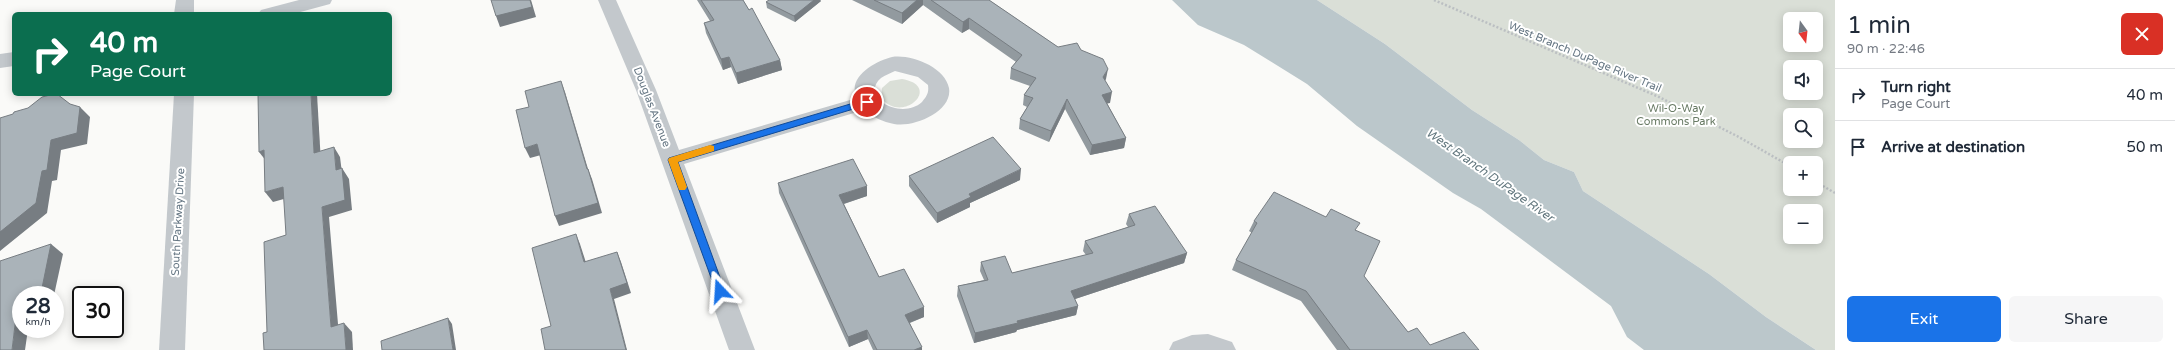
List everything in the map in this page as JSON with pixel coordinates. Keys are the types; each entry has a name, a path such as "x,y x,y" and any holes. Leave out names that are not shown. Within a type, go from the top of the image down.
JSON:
{"street":[{"path":"184,12 185,0"},
{"path":"276,12 323,0"},
{"name":"Douglas Avenue","path":"607,0 646,90 742,350"},
{"path":"0,61 12,59"},
{"name":"South Parkway Drive","path":"172,350 184,96"},
{"path":"672,160 867,102"},
{"path":"1182,350 1191,346 1204,345 1223,350"}],"path":[{"name":"West Branch DuPage River Trail","path":"1434,0 1659,97 1737,136 1783,162"},
{"path":"1823,186 1835,193"}],"green space":[{"name":"Wil-O-Way Commons Park","path":"1317,0 1835,0 1835,350 1816,350 1766,317 1709,274 1583,191 1574,172 1544,160 1519,140 1472,110 1385,44"},
{"path":"902,79 914,83 919,89 919,95 915,101 908,106 899,107 890,105 881,98 882,88 890,81"}],"water":[{"name":"West Branch DuPage River","path":"1172,0 1317,0 1385,44 1472,110 1519,140 1544,160 1574,172 1583,191 1709,274 1766,317 1816,350 1644,350 1627,337 1611,306 1481,209 1453,193 1357,126 1307,84 1244,45 1198,25"}],"building":[{"path":"491,0 530,0 532,7 496,16"},
{"path":"701,0 743,0 749,10 752,8 780,60 736,73 729,57 721,59 704,23 714,20"},
{"path":"769,0 814,0 794,16 766,2"},
{"path":"874,0 917,0 902,13"},
{"path":"931,0 989,0 1058,47 1077,43 1081,50 1103,59 1108,69 1103,77 1112,92 1102,95 1126,138 1092,145 1067,99 1051,131 1020,119 1033,98 1024,95 1036,78 1011,68 1022,55 969,18 963,22"},
{"path":"561,81 598,203 555,216 537,144 525,148 516,110 529,107 525,91"},
{"path":"60,96 70,104 80,107 77,133 51,140 47,170 42,171 36,203 0,232 0,118 28,108 42,97"},
{"path":"258,96 311,96 314,153 334,147 336,170 342,168 345,200 322,207 331,327 344,323 346,350 264,350 263,333 267,332 264,242 286,235 283,187 265,192 264,150 259,152"},
{"path":"993,137 1021,169 969,194 971,197 937,213 909,176"},
{"path":"853,159 867,186 839,195 879,277 904,269 924,307 905,315 922,347 914,350 877,350 867,330 848,337 778,183"},
{"path":"1274,192 1326,217 1331,209 1360,223 1355,230 1380,241 1364,276 1408,332 1417,328 1430,345 1464,332 1479,350 1350,350 1306,291 1236,260 1257,223 1254,221"},
{"path":"1155,206 1187,253 1071,291 1078,306 1017,321 1018,323 975,333 958,286 988,280 981,262 1005,256 1012,273 1093,253 1085,241 1135,225 1129,214"},
{"path":"576,234 584,262 617,252 627,283 610,289 626,350 545,350 541,329 551,326 532,248"},
{"path":"51,244 42,286 12,286 12,338 13,338 12,350 0,350 0,261"},
{"path":"448,318 453,350 382,350 381,341"}],"slow traffic":[{"path":"682,187 672,160 710,149"}],"route":[{"path":"720,291 672,160 867,102"}]}
